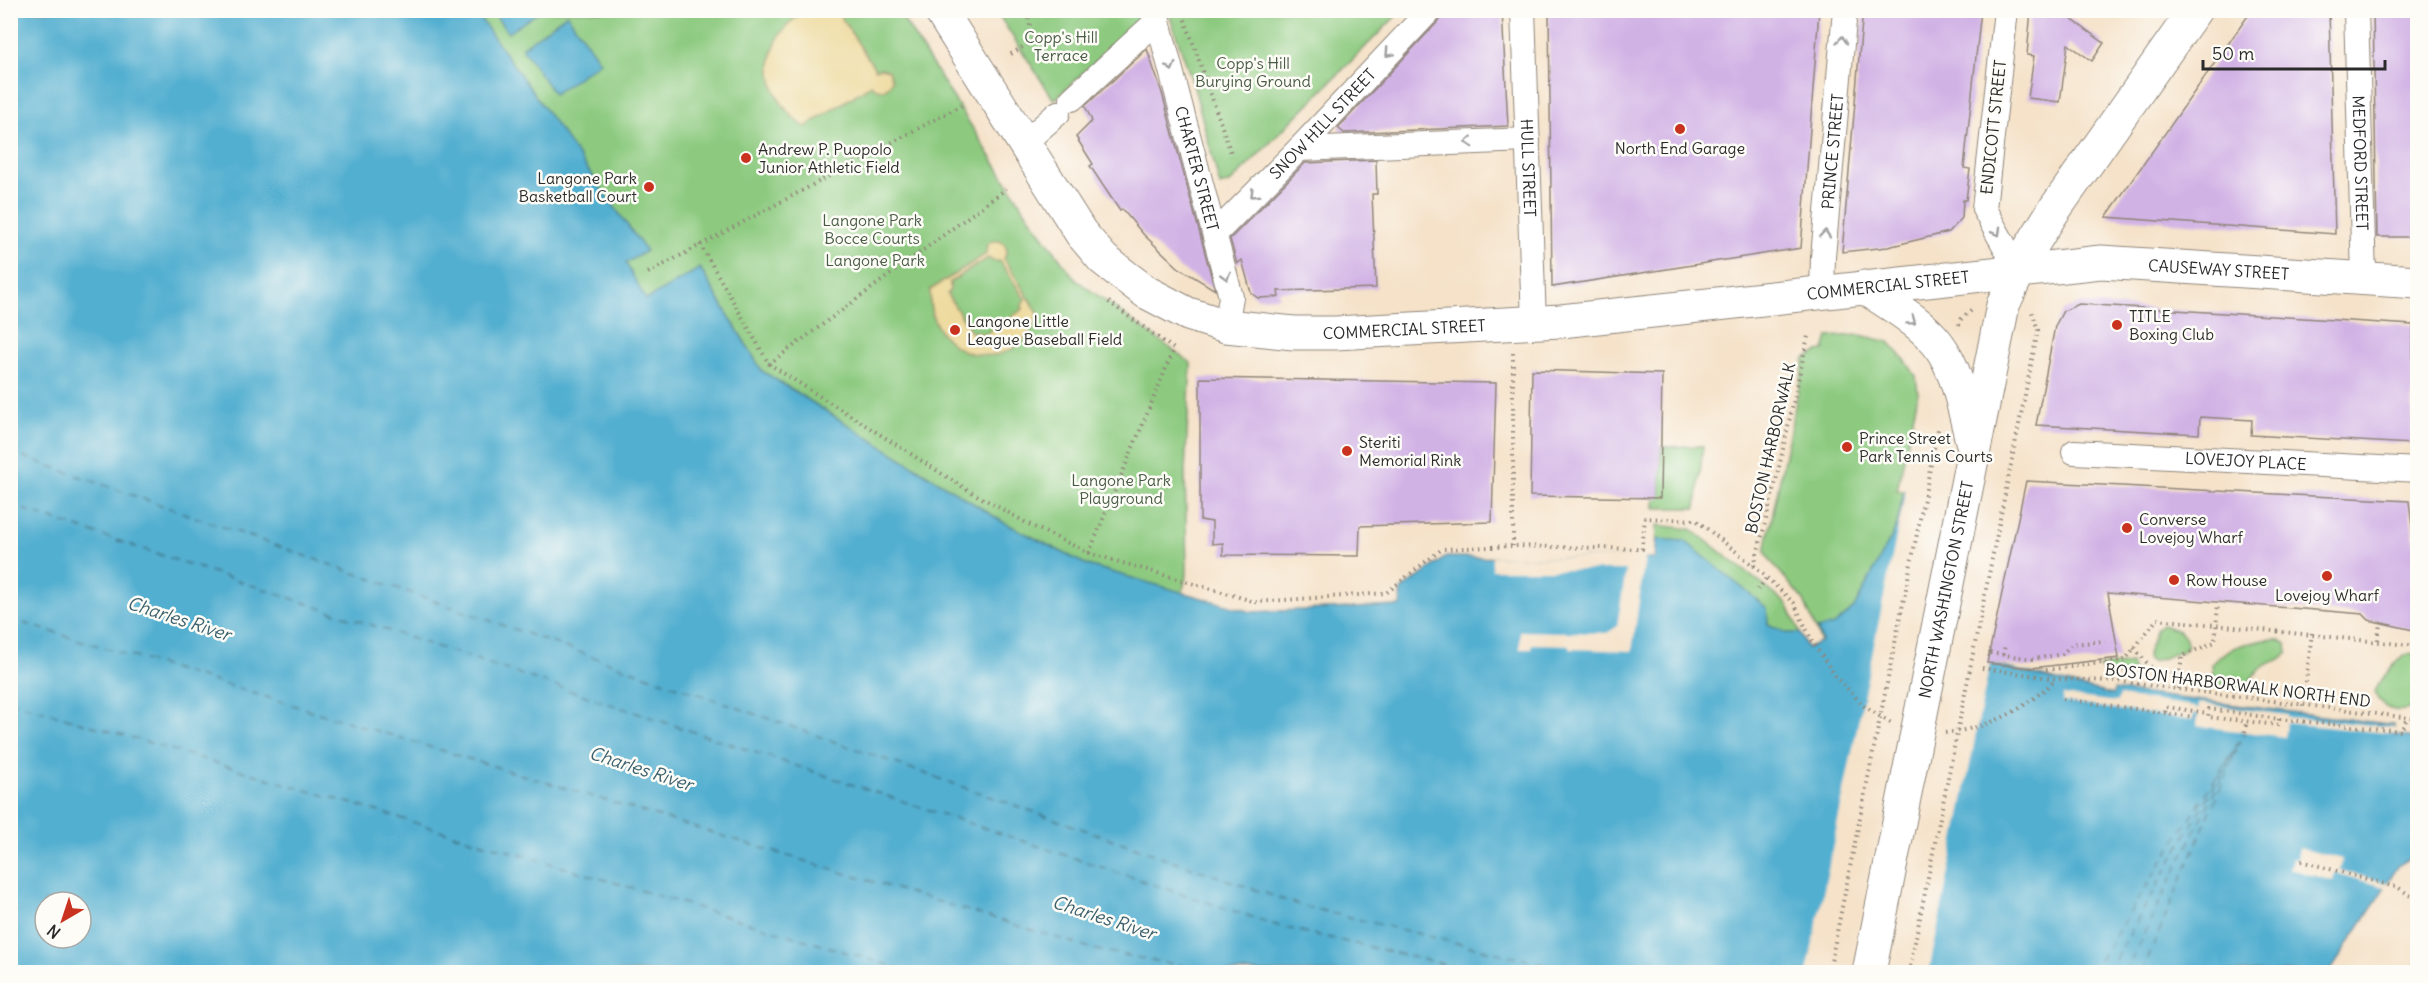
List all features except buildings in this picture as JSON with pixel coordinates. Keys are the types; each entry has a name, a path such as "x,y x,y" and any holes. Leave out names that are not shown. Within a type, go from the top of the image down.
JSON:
{"main road":[{"name":"COMMERCIAL STREET","path":"940,10 1081,233 1103,259 1146,292 1166,303 1188,314 1226,326 1270,332 1335,333 1534,323 1627,315 2018,270"},
{"name":"NORTH WASHINGTON STREET","path":"1869,972 2000,315 2018,270 2055,207 2195,10"},
{"name":"CAUSEWAY STREET","path":"2018,270 2101,262 2418,282"},
{"path":"1864,287 1919,326 1938,345 1951,368 1972,457"}],"street":[{"name":"SNOW HILL STREET","path":"1215,234 1430,10"},
{"name":"HULL STREET","path":"1523,10 1534,323"},
{"name":"PRINCE STREET","path":"1822,292 1823,257 1845,10"},
{"name":"ENDICOTT STREET","path":"2006,10 1984,209 2018,270"},
{"name":"MEDFORD STREET","path":"2356,10 2364,278"},
{"path":"1024,144 1157,15"},
{"name":"CHARTER STREET","path":"1157,15 1231,297 1226,326"},
{"path":"1299,149 1528,140"},
{"name":"LOVEJOY PLACE","path":"2074,452 2418,470"}],"path":[{"path":"1011,54 1034,40 1026,10"},
{"path":"1190,10 1183,12 1232,156"},
{"path":"648,273 964,104"},
{"path":"769,364 1006,189"},
{"path":"700,244 769,364 966,489 1032,526 1089,554 1256,602 1386,593 1442,549 1513,546 1642,549 1645,518 1696,520 1767,577 1794,603 1812,641"},
{"path":"1909,972 2038,330"},
{"name":"BOSTON HARBORWALK","path":"1754,566 1808,336"},
{"path":"1089,554 1174,349"},
{"path":"1513,353 1513,546"},
{"path":"1828,972 1932,458"},
{"path":"2412,521 2418,521"},
{"path":"1758,590 1767,577"},
{"path":"2178,689 2182,656 2215,642 2218,604"},
{"path":"2056,679 2046,670 2125,660 2157,619 2312,633 2418,646"},
{"path":"2378,640 2380,622"},
{"path":"2303,706 2312,633"},
{"path":"1990,653 2034,658 2062,654 2072,644 2105,641"},
{"path":"2003,655 2004,645"},
{"path":"2134,648 2155,672 2180,675"},
{"name":"BOSTON HARBORWALK NORTH END","path":"1982,668 2056,679 2114,681 2418,719"},
{"path":"2063,699 2208,713"},
{"path":"2208,713 2209,709 2396,731 2402,731 2407,718"},
{"path":"2166,710 2194,717"},
{"path":"2208,713 2208,717 2278,725 2279,719"},
{"path":"2244,732 2246,721"},
{"path":"2301,861 2399,888 2418,901"},
{"path":"2406,972 2418,959"}],"green space":[{"name":"Copp's Hill Burying Ground","path":"1168,10 1401,11 1231,182 1220,186 1194,87"},
{"name":"Langone Park","path":"425,11 898,11 1028,215 1075,279 1191,363 1185,471 1187,573 1182,593 1087,565 1003,522 762,371 700,268 622,318"},
{"name":"Copp's Hill Terrace","path":"996,11 1137,11 1140,21 1054,100"},
{"path":"1860,335 1889,342 1916,376 1918,392 1916,404 1897,490 1963,504 1820,664 1656,559 1657,525 1691,529 1787,604 1807,648 1821,642 1804,601 1765,551 1805,358 1824,350 1828,337"},
{"path":"1703,446 1696,508 1655,508 1655,498 1660,497 1661,447"},
{"path":"2162,625 2179,631 2186,638 2187,645 2183,651 2152,662 2148,660 2147,653 2156,630"},
{"path":"2278,639 2287,644 2288,653 2283,658 2263,667 2242,688 2231,690 2213,679 2212,664 2225,652 2251,642"},
{"path":"2411,653 2417,657 2417,704 2405,710 2386,707 2377,698 2375,691 2395,664"},
{"path":"2131,663 2134,671 2120,675 2106,673 2099,667"}],"sand":[{"path":"807,10 837,11 875,69 888,70 892,80 883,90 871,85 805,127 779,100 773,84 771,67 773,51 780,36 791,22"},
{"path":"992,241 1000,241 1005,245 1007,251 1004,259 1038,313 1029,334 1014,348 995,355 976,354 958,347 943,334 933,315 930,290 986,254 987,245","holes":["988,258 1000,261 1025,299 1023,309 984,335 976,331 972,333 947,294 950,290 950,282"]}],"water":[{"name":"Charles River","path":"10,11 475,11 646,251 626,263 646,300 700,268 762,371 1003,522 1087,565 1251,612 1401,606 1401,590 1446,557 1655,559 1657,539 1685,541 1767,608 1768,624 1787,633 1800,633 1807,648 1822,641 1817,629 1834,625 1854,608 1897,526 1904,491 1963,504 1987,663 2113,695 2114,690 2394,725 2394,735 2417,738 2417,854 2399,865 2330,972 11,972"},
{"path":"492,11 540,11 508,33"},
{"path":"567,14 600,62 554,94 522,48"}],"pier":[{"path":"1906,489 2012,511 2014,514 2011,557 1929,972 1807,972"},
{"path":"1492,557 1645,558 1632,651 1570,649 1570,645 1532,644 1531,649 1520,649 1520,631 1608,633 1617,626 1626,570 1492,570"},
{"path":"2063,695 2117,702 2119,696 2195,706 2198,709 2199,703 2287,715 2287,717 2394,727 2396,734 2286,723 2284,737 2197,726 2198,714 2194,714 2193,720 2062,702"},
{"path":"2299,848 2342,859 2340,870 2390,884 2388,888 2335,873 2333,881 2290,869 2293,858 2297,859"}],"ferry route":[{"path":"10,452 1299,905 1577,972"},
{"path":"10,505 1282,927 1478,972"},
{"path":"10,619 1097,950 1216,972"},
{"path":"10,701 912,972"},
{"path":"2092,972 2245,732"},
{"path":"2125,972 2240,741"},
{"path":"2108,972 2235,749"},
{"path":"2142,972 2237,749"}],"place":[{"name":"North End Garage","path":"1680,129"},
{"name":"Andrew P. Puopolo Junior Athletic Field","path":"746,158"},
{"name":"Langone Park Basketball Court","path":"649,187"},
{"name":"TITLE Boxing Club","path":"2117,325"},
{"name":"Langone Little League Baseball Field","path":"955,330"},
{"name":"Prince Street Park Tennis Courts","path":"1847,447"},
{"name":"Steriti Memorial Rink","path":"1347,451"},
{"name":"Converse Lovejoy Wharf","path":"2127,528"},
{"name":"Lovejoy Wharf","path":"2327,576"},
{"name":"Row House","path":"2174,580"}],"park label":[{"name":"Langone Park Bocce Courts","path":"872,229"},
{"name":"Langone Park Playground","path":"1121,489"}]}
